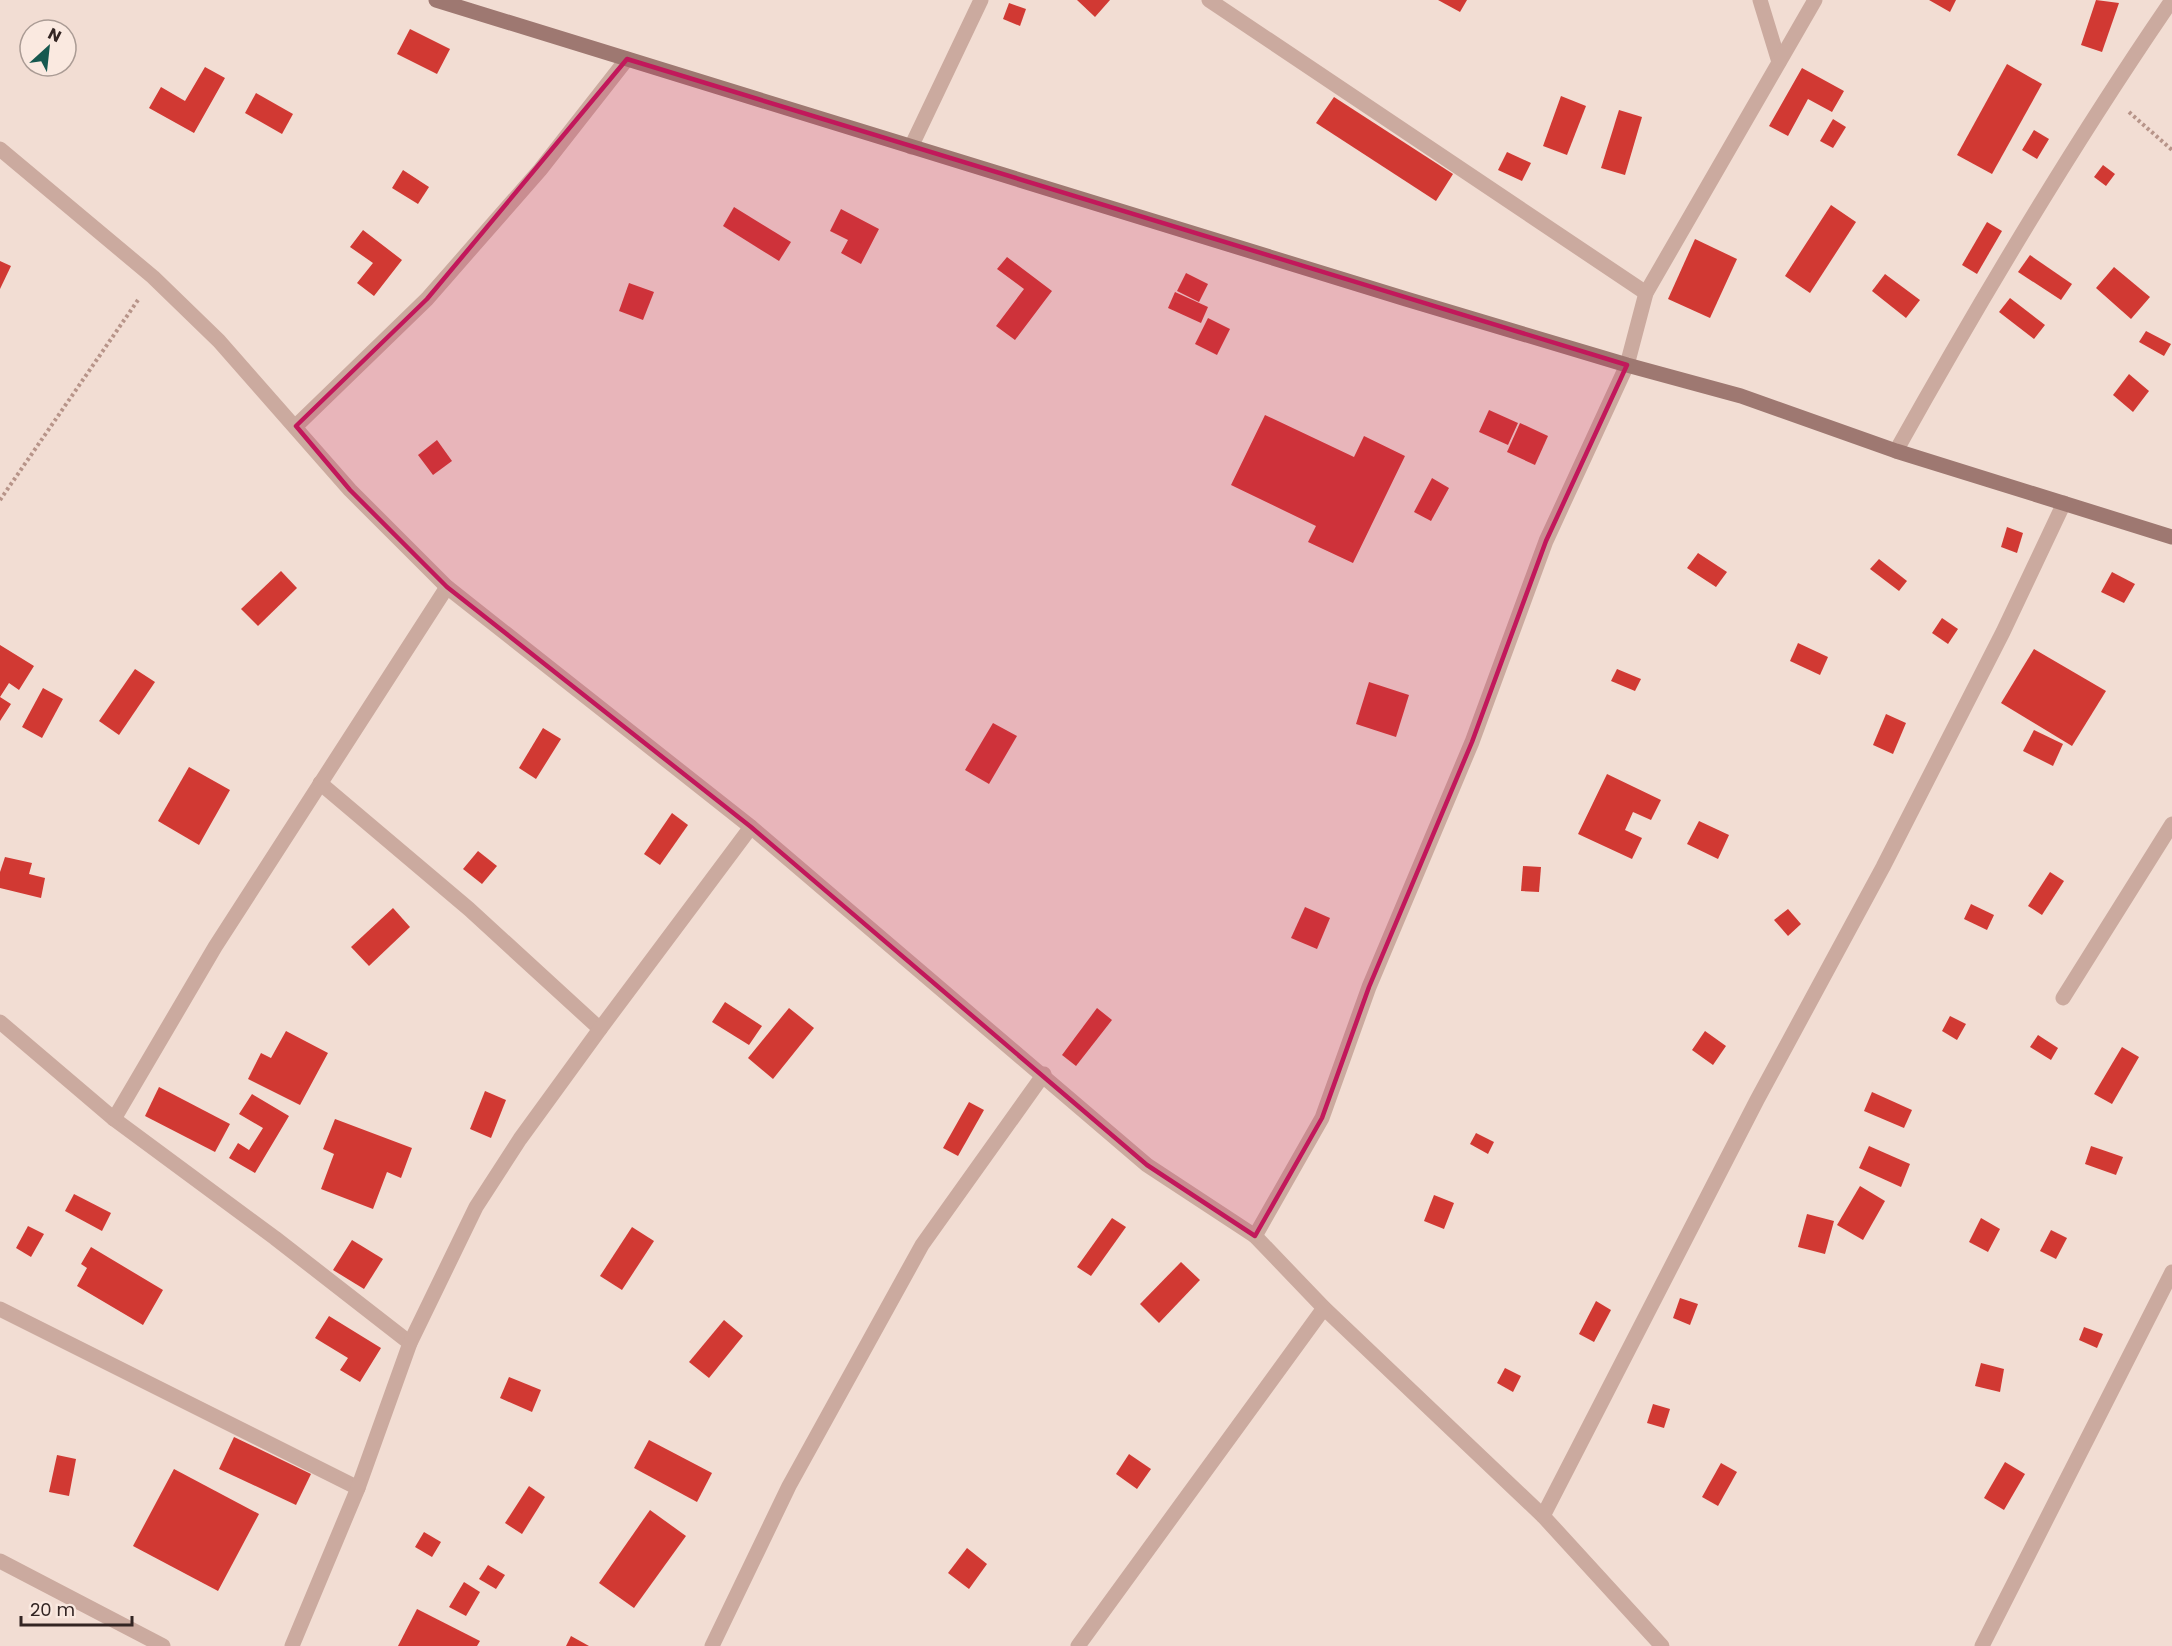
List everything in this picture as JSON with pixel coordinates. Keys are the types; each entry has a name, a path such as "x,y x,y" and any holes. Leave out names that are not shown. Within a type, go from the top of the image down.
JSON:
{"street":[{"path":"436,0 1627,365 1741,396 1896,451 2172,537"},
{"path":"911,147 981,0"},
{"path":"1209,0 1646,293"},
{"path":"1760,0 1779,62"},
{"path":"1255,1236 1322,1118 1369,987 1472,742 1546,541 1627,365 1646,293 1815,0"},
{"path":"1896,451 1962,333 2108,94 2172,0"},
{"path":"296,426 428,299 540,170 627,59"},
{"path":"0,149 153,277 219,341 350,490 447,587 751,827 1044,1074 1147,1165 1255,1236 1324,1308 1543,1516 1662,1646"},
{"path":"1543,1516 1757,1100 1888,856 2003,632 2064,503"},
{"path":"114,1119 209,957 447,587"},
{"path":"320,783 469,909 600,1029"},
{"path":"2062,998 2172,824"},
{"path":"292,1646 358,1488 410,1343 476,1206 520,1139 751,827"},
{"path":"0,1022 114,1119 275,1238 410,1343"},
{"path":"712,1646 789,1486 922,1245 1044,1074"},
{"path":"1982,1646 2172,1272"},
{"path":"1078,1646 1229,1435 1324,1308"},
{"path":"0,1309 358,1488"},
{"path":"0,1561 164,1646"}],"path":[{"path":"2108,94 2172,150"},
{"path":"0,500 153,277"}],"highlighted area":[{"path":"627,59 1627,365 1546,541 1472,742 1369,987 1322,1118 1255,1236 1147,1165 751,827 447,587 350,490 296,426 427,299"}],"building":[{"path":"1077,0 1110,0 1095,17"},
{"path":"1438,0 1467,0 1460,12"},
{"path":"1929,0 1956,0 1950,12"},
{"path":"2096,0 2119,3 2102,52 2081,45"},
{"path":"1009,3 1026,9 1020,26 1003,19"},
{"path":"410,29 450,49 437,74 397,54"},
{"path":"2007,64 2042,84 1992,174 1957,155"},
{"path":"205,67 225,78 194,133 149,108 161,87 185,101"},
{"path":"1802,68 1844,91 1832,112 1808,99 1788,136 1769,126"},
{"path":"256,93 293,114 282,134 245,113"},
{"path":"1561,96 1586,106 1567,155 1543,146"},
{"path":"1334,97 1453,174 1436,201 1316,123"},
{"path":"1619,110 1642,117 1625,175 1601,168"},
{"path":"1833,119 1846,127 1833,148 1820,141"},
{"path":"2034,130 2049,139 2037,159 2022,150"},
{"path":"1507,152 1531,163 1522,181 1498,170"},
{"path":"2103,165 2115,174 2106,186 2094,177"},
{"path":"403,170 429,187 418,204 392,188"},
{"path":"1831,205 1856,222 1810,293 1785,276"},
{"path":"734,207 791,242 779,261 723,226"},
{"path":"841,209 879,229 861,264 841,253 848,240 830,231"},
{"path":"1987,222 2002,231 1977,274 1962,265"},
{"path":"363,230 402,260 374,296 357,283 373,263 350,247"},
{"path":"1695,239 1737,259 1710,318 1668,299"},
{"path":"2030,255 2072,284 2061,300 2018,272"},
{"path":"1007,257 1052,291 1015,340 996,326 1024,289 997,269"},
{"path":"0,261 11,266 0,289"},
{"path":"2114,267 2150,297 2131,319 2096,288"},
{"path":"1186,273 1208,284 1199,302 1177,291"},
{"path":"1885,274 1920,300 1906,318 1872,291"},
{"path":"629,283 654,292 643,320 619,311"},
{"path":"1175,292 1208,307 1201,323 1168,308"},
{"path":"2010,298 2045,325 2034,339 1999,312"},
{"path":"1208,318 1230,329 1217,355 1195,344"},
{"path":"2146,331 2171,344 2164,356 2139,342"},
{"path":"2129,374 2149,391 2133,412 2113,395"},
{"path":"1489,410 1518,423 1508,445 1479,432"},
{"path":"1265,415 1354,457 1364,436 1405,456 1353,563 1308,542 1316,526 1231,485"},
{"path":"1520,423 1548,436 1535,465 1507,452"},
{"path":"437,440 452,461 433,475 418,455"},
{"path":"1432,478 1449,488 1431,521 1414,512"},
{"path":"2007,527 2023,533 2017,553 2001,547"},
{"path":"1698,553 1727,572 1716,587 1687,568"},
{"path":"1879,559 1907,581 1899,591 1870,569"},
{"path":"281,571 297,588 258,626 241,609"},
{"path":"2112,572 2135,584 2124,603 2101,592"},
{"path":"1942,618 1958,629 1948,644 1932,633"},
{"path":"1798,643 1828,657 1820,675 1790,661"},
{"path":"0,645 34,666 19,690 9,683 0,697"},
{"path":"2034,649 2106,691 2072,746 2001,703"},
{"path":"135,669 155,682 119,735 99,721"},
{"path":"1617,669 1641,679 1635,691 1611,681"},
{"path":"1369,682 1409,695 1396,737 1356,724"},
{"path":"43,688 63,699 42,738 22,727"},
{"path":"0,697 11,704 0,721"},
{"path":"1886,714 1906,723 1893,754 1873,745"},
{"path":"993,723 1017,736 989,784 965,770"},
{"path":"543,728 561,739 536,779 519,768"},
{"path":"2034,730 2063,744 2053,766 2023,751"},
{"path":"189,767 230,790 199,845 158,821"},
{"path":"1607,774 1661,800 1651,820 1633,812 1625,830 1642,838 1632,859 1578,834"},
{"path":"672,813 688,825 660,865 644,854"},
{"path":"1699,821 1729,835 1718,859 1687,844"},
{"path":"478,851 497,866 482,884 463,869"},
{"path":"5,857 32,863 29,874 45,878 41,898 0,888 0,872"},
{"path":"1523,866 1541,867 1539,892 1521,891"},
{"path":"2050,872 2064,881 2042,915 2028,906"},
{"path":"1971,904 1994,915 1987,930 1964,919"},
{"path":"1305,907 1330,918 1317,949 1291,938"},
{"path":"393,908 410,927 369,966 351,947"},
{"path":"1788,909 1801,924 1788,936 1774,920"},
{"path":"725,1002 762,1026 749,1045 712,1022"},
{"path":"789,1008 814,1028 773,1079 748,1058"},
{"path":"1097,1008 1112,1020 1076,1066 1062,1055"},
{"path":"1950,1016 1966,1024 1957,1040 1942,1031"},
{"path":"286,1031 328,1053 300,1105 248,1079 261,1053 271,1058"},
{"path":"1705,1031 1726,1046 1713,1065 1692,1050"},
{"path":"2038,1035 2058,1048 2051,1060 2030,1047"},
{"path":"2122,1047 2139,1057 2112,1104 2094,1094"},
{"path":"159,1087 230,1124 215,1152 145,1116"},
{"path":"485,1091 506,1100 491,1138 470,1129"},
{"path":"1872,1092 1912,1110 1904,1128 1864,1111"},
{"path":"252,1094 289,1116 255,1173 229,1158 238,1143 249,1150 263,1128 239,1114"},
{"path":"969,1102 984,1110 958,1156 943,1148"},
{"path":"335,1119 412,1148 401,1178 387,1172 373,1209 321,1189 334,1154 323,1149"},
{"path":"1476,1133 1494,1142 1488,1154 1470,1144"},
{"path":"1869,1146 1910,1164 1901,1187 1859,1168"},
{"path":"2091,1146 2123,1157 2116,1175 2085,1164"},
{"path":"1860,1186 1885,1201 1863,1240 1837,1225"},
{"path":"74,1194 111,1213 102,1231 65,1211"},
{"path":"1434,1195 1454,1203 1444,1229 1424,1221"},
{"path":"1807,1214 1834,1221 1825,1254 1798,1247"},
{"path":"1112,1218 1126,1227 1091,1276 1077,1267"},
{"path":"1981,1218 2000,1229 1988,1252 1969,1242"},
{"path":"28,1226 44,1234 31,1257 16,1248"},
{"path":"632,1227 654,1241 622,1290 600,1276"},
{"path":"2051,1230 2067,1238 2056,1259 2040,1251"},
{"path":"352,1240 383,1259 364,1289 333,1270"},
{"path":"91,1247 163,1290 143,1325 77,1286 87,1268 81,1264"},
{"path":"1181,1262 1200,1280 1159,1323 1140,1304"},
{"path":"1680,1298 1698,1304 1690,1325 1673,1318"},
{"path":"1596,1301 1611,1310 1594,1342 1579,1334"},
{"path":"329,1316 381,1348 360,1382 340,1370 348,1358 315,1338"},
{"path":"724,1320 743,1336 709,1378 689,1362"},
{"path":"2084,1327 2103,1334 2097,1348 2079,1340"},
{"path":"1981,1363 2004,1369 2000,1392 1975,1386"},
{"path":"1505,1368 1521,1376 1513,1392 1497,1383"},
{"path":"509,1377 541,1390 532,1412 500,1398"},
{"path":"1653,1404 1670,1409 1664,1428 1647,1423"},
{"path":"234,1437 311,1474 296,1505 219,1469"},
{"path":"649,1440 712,1473 697,1502 634,1468"},
{"path":"1129,1454 1151,1469 1137,1489 1116,1474"},
{"path":"57,1455 76,1459 69,1496 49,1492"},
{"path":"2005,1462 2025,1474 2004,1510 1984,1498"},
{"path":"1721,1463 1737,1472 1718,1506 1702,1497"},
{"path":"174,1469 259,1514 218,1591 133,1546"},
{"path":"529,1486 545,1497 522,1534 505,1523"},
{"path":"650,1510 686,1536 634,1608 599,1583"},
{"path":"424,1532 441,1542 432,1557 415,1547"},
{"path":"967,1548 987,1564 969,1589 948,1573"},
{"path":"488,1565 505,1575 496,1589 479,1579"},
{"path":"464,1582 480,1592 466,1616 449,1607"},
{"path":"417,1609 480,1641 477,1646 398,1646"},
{"path":"571,1636 589,1646 566,1646"}]}
